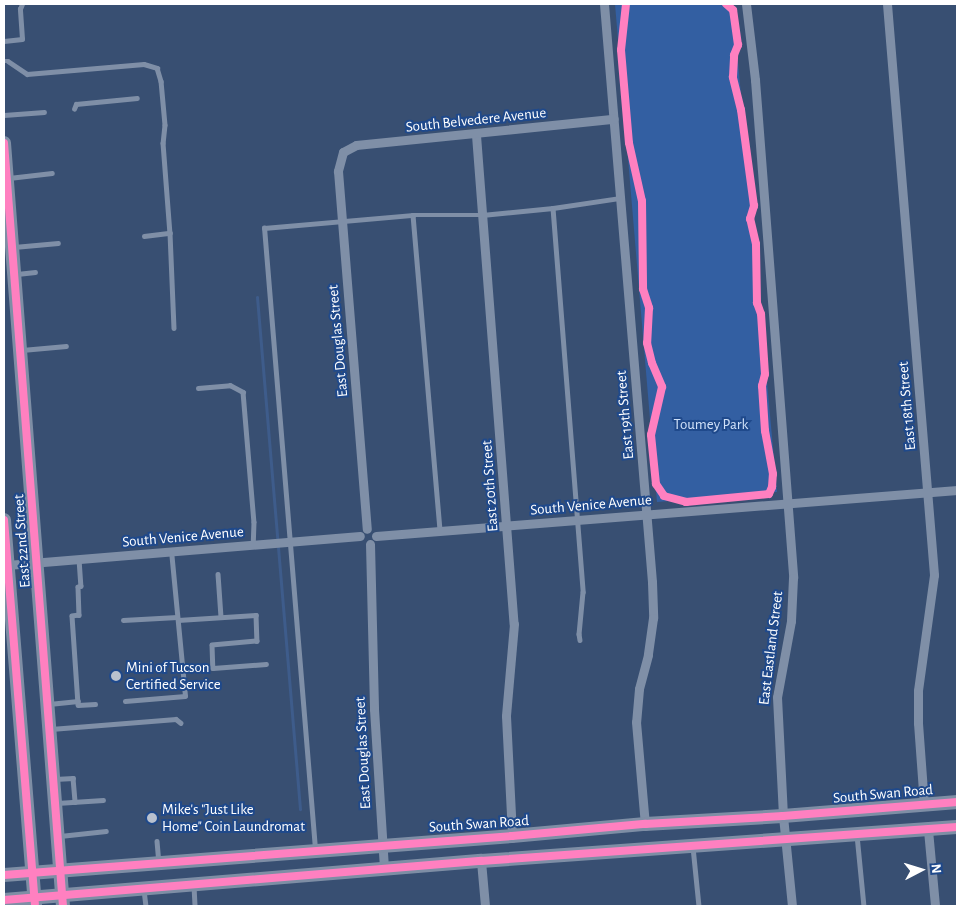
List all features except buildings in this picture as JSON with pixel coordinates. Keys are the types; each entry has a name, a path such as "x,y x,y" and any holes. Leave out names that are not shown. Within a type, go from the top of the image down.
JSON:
{"main road":[{"name":"East 22nd Street","path":"4,143 7,178 8,247 15,274 63,901"},
{"name":"East 22nd Street","path":"4,520 6,565 35,902"},
{"name":"South Swan Road","path":"4,875 645,824 783,816 957,802"},
{"path":"4,900 63,901 144,888 785,838 957,827"}],"street":[{"name":"East 19th Street","path":"604,4 647,514 653,618 648,655 639,689 636,722 645,824"},
{"name":"East Eastland Street","path":"746,4 755,80 793,578 791,612 777,697 783,816 792,906"},
{"name":"East 18th Street","path":"887,4 934,575 918,699 924,805"},
{"name":"South Belvedere Avenue","path":"341,150 356,145 614,119"},
{"name":"East 20th Street","path":"476,134 514,624 506,716 512,836"},
{"name":"East Douglas Street","path":"341,150 338,171 367,529"},
{"name":"South Venice Avenue","path":"376,536 957,490"},
{"path":"367,529 374,531 376,536 375,542 370,544 363,543 360,536 367,529"},
{"name":"South Venice Avenue","path":"6,565 360,536"},
{"name":"East Douglas Street","path":"370,544 374,709 384,869"},
{"path":"928,830 935,906"},
{"path":"481,862 485,906"}],"lane":[{"path":"4,41 22,39 20,9 22,4"},
{"path":"4,62 8,61 27,74 144,64 157,68 161,81 165,125 162,143 170,233 174,328"},
{"path":"74,109 76,104 137,98"},
{"path":"4,115 44,112"},
{"path":"7,178 52,173"},
{"path":"316,850 288,542 264,228 413,215 482,215 553,208 620,198"},
{"path":"553,208 583,592 580,640"},
{"path":"413,215 440,530"},
{"path":"144,236 170,233"},
{"path":"8,247 58,243"},
{"path":"15,274 35,272"},
{"path":"21,350 66,346"},
{"path":"198,388 230,385 243,392 254,522 253,545"},
{"path":"125,701 185,696 171,551"},
{"path":"79,559 81,586 78,587 79,615 72,616 78,705 95,704"},
{"path":"218,574 221,617"},
{"path":"123,620 256,615 257,641 212,644 213,668 266,664"},
{"path":"48,705 78,701"},
{"path":"50,729 176,719 181,723"},
{"path":"54,779 73,778 75,802"},
{"path":"56,804 103,800"},
{"path":"58,836 106,831"},
{"path":"857,834 864,906"},
{"path":"157,841 159,862"},
{"path":"693,846 699,906"},
{"path":"194,884 195,906"},
{"path":"144,888 146,906"}],"green space":[{"name":"Toumey Park","path":"615,4 732,4 733,7 777,492 657,502"}],"waterway":[{"path":"257,297 300,809"}],"cycle path":[{"path":"626,4 621,50 629,143 642,201 643,289 649,308 647,343 652,363 662,387 651,435 656,484 664,496 686,502 769,494 772,487 773,474 765,431 762,386 765,374 761,314 757,303 756,244 750,219 754,206 741,110 733,77 734,55 738,45 733,10 726,4"},
{"path":"4,143 63,906"},
{"path":"4,520 35,904"},
{"path":"4,875 645,824 783,816 957,802"},
{"path":"4,900 481,861 957,827"}],"place":[{"name":"Mini of Tucson Certified Service","path":"116,676"},
{"name":"Mike's \"Just Like Home\" Coin Laundromat","path":"152,818"}]}
